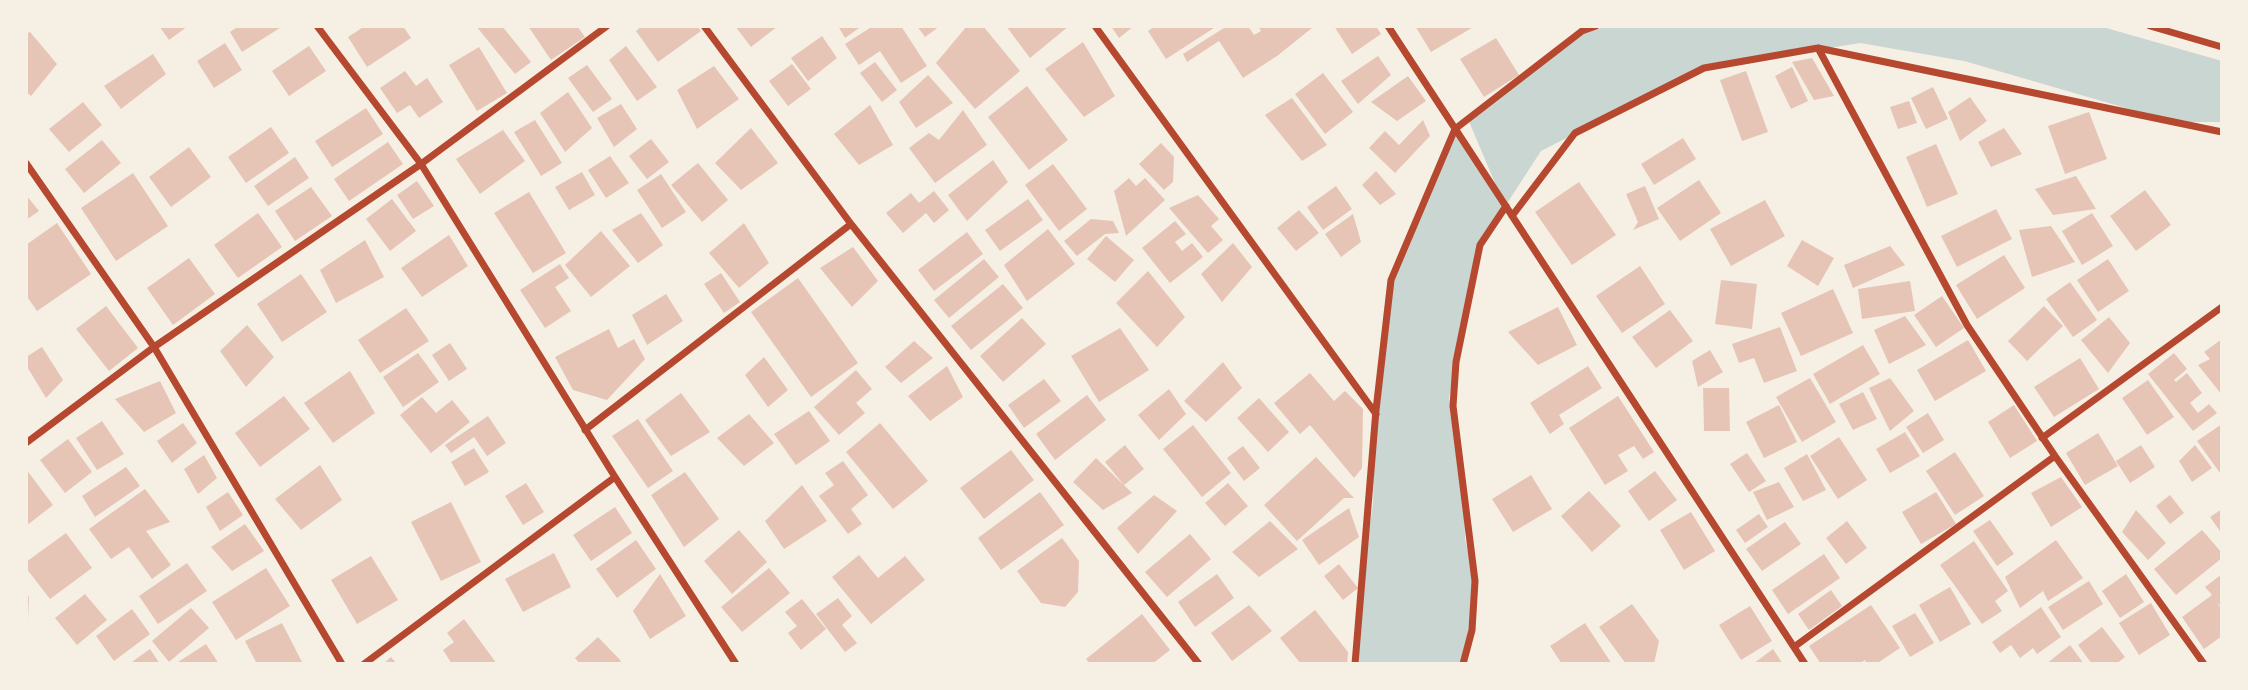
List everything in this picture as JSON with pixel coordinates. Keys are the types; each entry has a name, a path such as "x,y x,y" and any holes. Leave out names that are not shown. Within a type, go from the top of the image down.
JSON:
{"street":[{"path":"317,26 421,164 585,430 736,664"},
{"path":"26,443 154,347 421,164 607,26"},
{"path":"704,26 851,223 1199,664"},
{"path":"1096,26 1376,414"},
{"path":"1388,26 1805,664"},
{"path":"1356,664 1376,414 1391,280 1455,129 1582,31 1596,26"},
{"path":"2150,26 2222,47"},
{"path":"1818,48 1967,325 2042,438 2204,664"},
{"path":"1512,216 1575,133 1704,68 1818,48 2222,132"},
{"path":"26,163 154,347 342,664"},
{"path":"1463,664 1472,630 1475,581 1453,406 1456,362 1480,245 1506,206"},
{"path":"585,430 851,223"},
{"path":"2042,438 2222,307"},
{"path":"1794,647 2055,456"},
{"path":"364,664 615,477"}],"shaded area":[{"path":"1607,26 2099,26 2222,61 2222,122 2174,122 1964,61 1860,43 1704,68 1541,151 1480,245 1449,398 1464,501 1465,539 1475,581 1472,630 1463,664 1355,664 1363,572 1373,504 1376,410 1391,280 1455,129 1503,202 1468,119 1572,38"}],"building":[{"path":"159,26 188,26 169,40"},
{"path":"239,26 283,26 242,52 230,32"},
{"path":"365,26 403,26 411,38 367,67 348,37"},
{"path":"476,26 502,26 531,62 515,74"},
{"path":"528,26 577,26 585,37 551,60"},
{"path":"642,26 697,26 701,31 658,62 636,31"},
{"path":"735,26 778,26 751,47"},
{"path":"838,26 862,26 845,38"},
{"path":"873,26 901,26 927,66 901,83 880,51 859,65 845,44"},
{"path":"917,26 940,26 925,37"},
{"path":"967,26 983,26 1020,71 975,109 936,63"},
{"path":"1006,26 1069,26 1030,58"},
{"path":"1111,26 1134,26 1119,38"},
{"path":"1155,26 1217,26 1166,59 1148,31"},
{"path":"1227,26 1248,26 1254,35 1261,31 1258,26 1312,28 1277,56 1243,78 1219,41 1187,62 1183,54"},
{"path":"1334,26 1376,26 1381,34 1352,54"},
{"path":"1415,26 1475,26 1431,52"},
{"path":"30,32 57,64 31,96 26,92 26,34"},
{"path":"822,36 837,58 808,81 791,58"},
{"path":"1496,38 1519,75 1484,97 1460,59"},
{"path":"1083,42 1115,96 1084,117 1045,69"},
{"path":"225,43 242,70 214,88 197,61"},
{"path":"309,46 326,71 289,96 272,71"},
{"path":"626,46 657,87 637,101 609,60"},
{"path":"479,47 507,93 477,111 449,65"},
{"path":"153,54 166,74 121,109 104,86"},
{"path":"1378,56 1391,75 1358,104 1341,81"},
{"path":"1812,58 1834,96 1814,100 1792,62"},
{"path":"875,62 897,90 882,102 860,73"},
{"path":"792,64 811,89 788,106 769,81"},
{"path":"587,65 612,99 593,112 568,78"},
{"path":"714,66 739,99 697,129 677,90"},
{"path":"1792,67 1808,101 1791,109 1775,76"},
{"path":"405,71 416,86 427,78 443,102 419,118 410,105 397,113 380,88"},
{"path":"1746,71 1768,132 1742,141 1720,80"},
{"path":"1323,73 1353,112 1325,134 1295,94"},
{"path":"928,75 953,103 916,128 899,102"},
{"path":"1408,76 1426,101 1397,121 1371,102"},
{"path":"1027,86 1068,140 1029,170 988,117"},
{"path":"1933,87 1948,119 1926,129 1911,98"},
{"path":"568,92 592,128 565,152 540,113"},
{"path":"1970,97 1987,121 1960,141 1948,112"},
{"path":"1292,98 1327,145 1302,161 1265,115"},
{"path":"1909,101 1917,123 1898,129 1890,107"},
{"path":"83,102 102,125 69,152 49,129"},
{"path":"621,104 637,129 614,147 597,118"},
{"path":"870,105 893,145 859,165 834,134"},
{"path":"366,108 383,134 332,167 315,141"},
{"path":"963,110 987,145 935,183 909,148 929,133 939,140"},
{"path":"2089,112 2107,159 2065,174 2048,126"},
{"path":"535,120 562,163 541,176 514,132"},
{"path":"1423,120 1430,136 1395,173 1369,148 1385,131 1399,145"},
{"path":"271,127 289,153 246,183 228,157"},
{"path":"751,128 778,163 741,190 715,163"},
{"path":"2004,128 2022,154 1991,167 1978,142"},
{"path":"503,130 525,161 480,194 456,159"},
{"path":"1683,138 1696,159 1654,185 1641,164"},
{"path":"651,139 669,162 647,179 629,156"},
{"path":"102,140 121,163 84,193 65,169"},
{"path":"388,142 403,164 349,201 334,179"},
{"path":"1161,143 1174,157 1173,182 1164,190 1139,164"},
{"path":"1936,144 1958,194 1927,207 1906,157"},
{"path":"189,147 211,177 171,207 149,177"},
{"path":"610,156 629,183 606,198 588,170"},
{"path":"295,157 309,178 268,206 254,186"},
{"path":"993,160 1008,182 967,221 948,195"},
{"path":"698,163 728,200 702,222 671,185"},
{"path":"1053,164 1087,209 1059,231 1025,185"},
{"path":"1376,171 1396,194 1380,205 1362,185"},
{"path":"582,172 595,195 569,210 555,187"},
{"path":"133,173 168,226 116,261 81,208"},
{"path":"661,174 686,212 662,228 637,190"},
{"path":"2076,176 2096,209 2053,215 2035,189"},
{"path":"1129,178 1136,186 1145,178 1165,200 1126,236 1114,191"},
{"path":"1699,180 1721,213 1680,241 1657,208"},
{"path":"417,181 434,206 413,219 397,195"},
{"path":"1579,182 1616,235 1572,265 1535,212"},
{"path":"1336,186 1352,209 1323,230 1307,207"},
{"path":"1645,186 1659,219 1633,230 1638,222 1626,194"},
{"path":"311,187 332,216 295,241 275,211"},
{"path":"2145,190 2171,225 2136,251 2110,216"},
{"path":"934,191 949,210 934,223 926,213 903,233 886,213 911,193 919,203"},
{"path":"529,192 566,253 533,273 494,213"},
{"path":"26,195 39,211 26,220"},
{"path":"1198,195 1219,219 1211,226 1223,240 1208,253 1169,208"},
{"path":"392,199 416,231 390,251 366,219"},
{"path":"1028,199 1043,220 1000,251 985,230"},
{"path":"1765,200 1785,236 1731,266 1710,229"},
{"path":"1996,209 2012,239 1957,267 1941,236"},
{"path":"1299,210 1319,233 1296,251 1277,228"},
{"path":"258,213 282,247 238,278 214,245"},
{"path":"641,213 663,245 638,263 612,230"},
{"path":"2092,213 2113,246 2082,265 2062,231"},
{"path":"1353,214 1361,242 1341,257 1325,234"},
{"path":"1091,219 1113,221 1119,233 1105,234 1077,256 1064,241"},
{"path":"1175,221 1186,234 1175,242 1182,251 1192,243 1203,257 1170,283 1142,248"},
{"path":"57,223 91,274 37,311 26,295 26,245"},
{"path":"744,223 769,263 739,288 709,253"},
{"path":"2051,226 2075,262 2032,277 2019,230"},
{"path":"1048,229 1075,264 1027,301 1004,265"},
{"path":"601,231 630,266 591,297 565,265"},
{"path":"967,232 983,254 934,291 918,270"},
{"path":"449,235 468,266 422,297 401,268"},
{"path":"1106,236 1134,260 1115,282 1087,259"},
{"path":"365,240 384,277 336,303 320,270"},
{"path":"1802,240 1834,258 1818,286 1787,266"},
{"path":"1233,243 1252,267 1222,302 1201,274"},
{"path":"1890,246 1905,265 1853,288 1844,265"},
{"path":"853,247 878,281 852,307 820,268"},
{"path":"2004,255 2025,288 1977,319 1956,285"},
{"path":"189,258 215,294 173,325 147,288"},
{"path":"984,259 999,277 949,318 934,300"},
{"path":"2108,259 2129,291 2098,312 2077,280"},
{"path":"560,264 569,278 555,287 571,311 545,328 520,290"},
{"path":"1640,266 1665,304 1622,333 1596,296"},
{"path":"1148,271 1185,317 1157,347 1116,303"},
{"path":"721,273 740,302 724,313 704,284"},
{"path":"301,274 327,312 282,342 257,304"},
{"path":"798,278 858,363 811,397 751,312"},
{"path":"1721,280 1757,284 1752,329 1715,324"},
{"path":"1910,281 1915,311 1862,319 1858,289"},
{"path":"2070,282 2097,320 2073,337 2046,299"},
{"path":"1003,284 1023,308 971,350 951,326"},
{"path":"1833,289 1853,333 1801,356 1781,313"},
{"path":"666,294 683,321 647,345 632,315"},
{"path":"1942,296 1964,328 1936,347 1914,315"},
{"path":"106,306 138,348 109,371 76,329"},
{"path":"2044,306 2063,326 2027,361 2008,341"},
{"path":"1558,307 1577,345 1538,365 1508,332"},
{"path":"406,308 429,341 380,373 358,340"},
{"path":"1670,310 1693,341 1656,368 1632,337"},
{"path":"1905,316 1926,345 1889,364 1874,330"},
{"path":"2109,317 2130,343 2108,373 2081,340"},
{"path":"1022,318 1046,344 1003,382 980,356"},
{"path":"247,325 274,357 246,387 220,351"},
{"path":"1780,327 1797,371 1764,383 1754,358 1739,363 1732,344"},
{"path":"1120,328 1149,370 1099,402 1071,356"},
{"path":"609,329 618,348 634,339 645,359 607,400 573,390 555,357"},
{"path":"2222,339 2222,395 2198,365 2210,359 2204,352"},
{"path":"1968,340 1986,371 1935,401 1917,370"},
{"path":"914,341 933,358 901,383 885,367"},
{"path":"450,343 467,369 449,381 432,355"},
{"path":"1863,345 1880,374 1830,404 1813,374"},
{"path":"42,347 63,380 46,398 26,365 26,357"},
{"path":"1710,350 1723,372 1698,387 1692,361"},
{"path":"418,353 439,382 403,407 383,377"},
{"path":"2174,353 2187,369 2174,380 2176,382 2187,373 2202,393 2190,403 2198,413 2209,404 2217,413 2193,431 2148,374"},
{"path":"764,357 788,390 768,407 745,375"},
{"path":"2080,358 2099,389 2054,417 2034,387"},
{"path":"1223,362 1242,388 1206,422 1184,401"},
{"path":"947,366 963,397 930,421 908,396"},
{"path":"1588,366 1602,388 1559,415 1564,424 1550,434 1530,403"},
{"path":"856,370 872,389 856,403 865,413 839,435 814,407"},
{"path":"350,371 375,413 333,443 304,403"},
{"path":"1310,373 1334,401 1345,391 1363,409 1362,468 1354,478 1310,425 1300,434 1274,403"},
{"path":"1810,378 1836,422 1802,442 1776,397"},
{"path":"1890,378 1914,411 1890,431 1869,388"},
{"path":"1044,379 1061,401 1024,428 1008,405"},
{"path":"2148,380 2174,417 2147,435 2122,398"},
{"path":"160,381 176,413 144,432 115,399"},
{"path":"1703,388 1729,388 1730,431 1704,431"},
{"path":"1169,389 1186,414 1159,440 1138,415"},
{"path":"1863,392 1877,419 1853,430 1839,404"},
{"path":"681,393 710,432 671,456 645,420"},
{"path":"1087,395 1106,420 1055,460 1036,434"},
{"path":"284,396 310,429 260,467 235,433"},
{"path":"1618,396 1654,452 1643,459 1634,446 1618,455 1628,471 1605,485 1569,428"},
{"path":"422,397 436,413 452,400 470,422 431,453 400,415"},
{"path":"1259,398 1289,432 1268,452 1237,418"},
{"path":"1779,405 1797,442 1764,458 1746,422"},
{"path":"2014,405 2037,441 2010,458 1988,422"},
{"path":"809,411 830,441 796,465 774,434"},
{"path":"1928,413 1944,440 1923,453 1906,427"},
{"path":"749,414 774,443 744,466 717,438"},
{"path":"488,416 506,443 487,456 474,437 451,453 445,445"},
{"path":"638,419 673,471 648,488 612,436"},
{"path":"102,421 124,454 97,470 76,438"},
{"path":"183,423 197,443 172,463 157,441"},
{"path":"880,423 928,481 893,509 846,452"},
{"path":"2222,424 2222,472 2220,473 2197,441"},
{"path":"1193,425 1231,473 1202,497 1163,449"},
{"path":"1905,432 1920,456 1890,473 1876,449"},
{"path":"2098,433 2118,466 2085,485 2066,453"},
{"path":"1839,437 1867,480 1838,499 1810,456"},
{"path":"68,439 92,472 65,493 40,460"},
{"path":"1125,445 1144,469 1124,485 1105,462"},
{"path":"2141,445 2155,467 2130,483 2116,461"},
{"path":"2195,445 2212,468 2192,482 2179,461"},
{"path":"1243,446 1260,468 1244,481 1227,458"},
{"path":"474,448 489,472 465,486 451,462"},
{"path":"1011,450 1034,480 984,519 960,488"},
{"path":"1955,452 1984,496 1955,515 1926,471"},
{"path":"1747,453 1766,481 1749,492 1730,464"},
{"path":"1807,454 1826,490 1803,501 1784,468"},
{"path":"204,455 217,478 198,494 184,469"},
{"path":"1316,457 1354,498 1344,498 1297,541 1264,505"},
{"path":"1096,458 1132,493 1103,510 1073,482"},
{"path":"843,461 868,495 851,509 862,524 848,534 819,496 834,485 825,473"},
{"path":"320,465 342,500 301,530 275,499"},
{"path":"126,467 140,486 95,517 82,496"},
{"path":"26,469 53,505 26,526"},
{"path":"1655,471 1677,500 1649,521 1628,491"},
{"path":"685,472 719,519 684,547 651,495"},
{"path":"1531,475 1552,509 1513,532 1492,499"},
{"path":"2061,477 2082,507 2051,527 2031,493"},
{"path":"1779,482 1794,507 1767,520 1753,492"},
{"path":"526,483 544,512 523,525 505,496"},
{"path":"1228,483 1248,506 1225,526 1205,503"},
{"path":"802,485 827,521 784,549 765,521"},
{"path":"145,489 170,522 146,531 171,565 152,579 129,547 111,559 89,529"},
{"path":"1589,491 1621,526 1592,552 1561,516"},
{"path":"228,492 243,515 220,531 206,507"},
{"path":"1040,492 1064,525 1001,570 978,538"},
{"path":"1936,492 1956,524 1921,544 1902,512"},
{"path":"1154,495 1177,511 1138,554 1117,528"},
{"path":"2170,495 2184,513 2170,524 2156,506"},
{"path":"451,502 481,562 441,581 411,522"},
{"path":"615,507 632,533 591,561 573,535"},
{"path":"1349,508 1359,537 1319,565 1302,540"},
{"path":"2222,509 2222,534 2210,517"},
{"path":"2136,510 2166,543 2148,560 2122,532"},
{"path":"1691,512 1715,551 1684,570 1660,530"},
{"path":"1759,514 1768,527 1745,543 1736,530"},
{"path":"1990,520 2014,554 1997,566 1973,531"},
{"path":"1270,521 1298,549 1259,577 1232,552"},
{"path":"1847,521 1867,548 1846,564 1826,538"},
{"path":"1785,522 1801,544 1762,571 1746,549"},
{"path":"245,524 264,551 232,571 211,547"},
{"path":"739,530 767,562 732,594 704,561"},
{"path":"2202,530 2222,553 2222,558 2176,595 2154,569"},
{"path":"66,533 92,568 50,599 26,568 26,562"},
{"path":"1190,534 1211,559 1167,597 1145,572"},
{"path":"1062,538 1079,561 1078,592 1065,607 1041,603 1017,571"},
{"path":"636,540 656,569 617,598 596,569"},
{"path":"2056,540 2083,578 2048,601 2043,591 2020,608 2005,577"},
{"path":"1974,541 2008,591 1995,601 2002,611 1982,624 1940,565"},
{"path":"554,553 571,587 523,612 505,579"},
{"path":"1824,554 1840,578 1788,614 1772,590"},
{"path":"859,555 878,578 905,556 925,580 871,624 832,577"},
{"path":"371,556 398,600 357,624 331,580"},
{"path":"187,563 207,591 158,624 139,596"},
{"path":"1339,564 1358,588 1343,600 1324,576"},
{"path":"266,568 290,606 236,640 212,602"},
{"path":"769,568 790,593 742,632 721,607"},
{"path":"660,574 686,616 650,639 633,611"},
{"path":"1217,574 1234,598 1195,627 1178,602"},
{"path":"2126,574 2144,602 2120,618 2102,591"},
{"path":"2222,574 2222,608 2216,601 2222,610 2222,636 2204,649 2182,617 2212,595 2205,587"},
{"path":"2089,581 2103,604 2063,630 2048,607"},
{"path":"1950,587 1971,624 1940,642 1919,605"},
{"path":"1831,590 1842,606 1809,630 1798,614"},
{"path":"26,594 29,597 28,621 26,621"},
{"path":"85,594 107,620 77,645 55,618"},
{"path":"838,598 852,616 842,625 857,643 845,652 816,614"},
{"path":"802,599 826,629 801,650 788,633 797,626 785,612"},
{"path":"2151,603 2170,635 2139,655 2119,623"},
{"path":"1632,604 1659,641 1654,664 1626,664 1599,627"},
{"path":"1249,605 1272,631 1232,661 1211,633"},
{"path":"1871,605 1900,648 1876,664 1867,664 1865,660 1859,664 1821,664 1809,646"},
{"path":"1750,606 1772,641 1741,660 1719,625"},
{"path":"2041,607 2061,637 2037,654 2033,648 2020,658 2011,645 2000,653 1992,642"},
{"path":"191,608 209,628 169,662 152,641"},
{"path":"132,609 150,634 114,661 96,636"},
{"path":"1315,610 1348,652 1347,664 1301,664 1280,638"},
{"path":"1915,613 1934,643 1910,657 1892,626"},
{"path":"1142,614 1170,650 1152,664 1090,664 1086,659"},
{"path":"464,619 497,664 452,664 443,650 454,642 447,633"},
{"path":"282,623 303,664 257,664 245,641"},
{"path":"1585,623 1612,664 1562,664 1550,646"},
{"path":"2102,627 2125,657 2116,664 2092,664 2078,645"},
{"path":"598,637 621,661 618,664 580,664 575,658"},
{"path":"206,644 219,664 175,664"},
{"path":"2070,645 2084,664 2046,664"},
{"path":"150,649 160,664 129,664"},
{"path":"1773,649 1783,664 1753,664"},
{"path":"391,657 397,664 383,664"}]}
